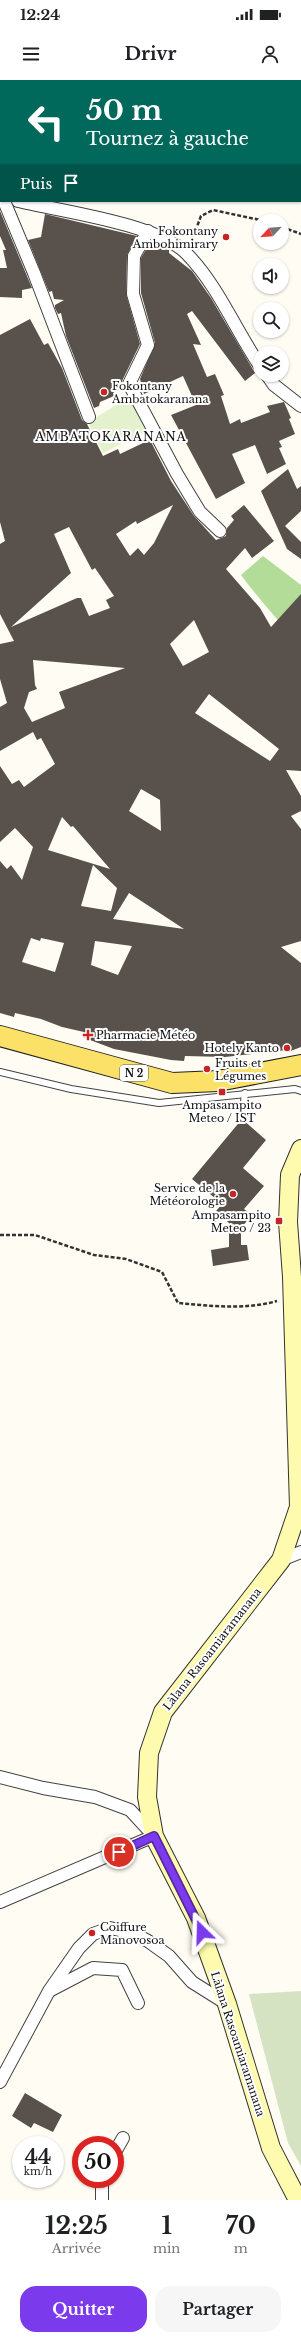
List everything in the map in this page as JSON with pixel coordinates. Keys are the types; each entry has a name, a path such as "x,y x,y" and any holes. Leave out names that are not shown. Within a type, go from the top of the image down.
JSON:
{"main road":[{"name":"N 2","path":"0,1036 172,1083 212,1082 301,1065"},
{"path":"270,1070 301,1052"},
{"name":"N 2","path":"270,1070 301,1056"},
{"path":"270,1070 293,1068 301,1071"},
{"name":"Làlana Rasoamiaramanana","path":"298,2200 271,2148 227,2004 196,1918 154,1836 147,1797 149,1753 163,1712 281,1560 299,1507 297,1297 288,1222 290,1175 301,1150"}],"street":[{"path":"4,202 34,273 89,417"},
{"path":"22,202 148,230 166,239 186,253 224,304 253,354"},
{"path":"148,230 134,256 133,294 148,345 129,384 177,474 200,512 220,532"},
{"path":"272,382 301,406"},
{"path":"281,1560 301,1552"},
{"path":"0,1777 43,1788 95,1797 130,1810 154,1836 0,1902"},
{"path":"0,2082 49,1991 79,1948 93,1934 110,1928 133,1933 148,1941 169,1956 192,1982 227,2004"},
{"path":"49,1991 93,1968 122,1970 138,2003"},
{"path":"102,2188 103,2199"}],"lane":[{"path":"0,1072 71,1089 159,1103 245,1093 295,1089 301,1091"},
{"path":"244,1102 245,1093"}],"path":[{"path":"186,253 201,216 213,210 253,218"},
{"path":"289,230 301,234"},
{"path":"0,1235 35,1235 94,1255 126,1259 162,1272 178,1303 215,1307 263,1305 297,1297"}],"green space":[{"path":"135,394 153,428 103,453 88,422"},
{"path":"263,556 301,585 301,649 241,575"},
{"path":"301,1991 301,2166 288,2143 249,1994"}],"building":[{"path":"0,211 32,288 22,290 22,298 0,297 0,268 7,268 3,250 6,250 0,236"},
{"path":"45,214 137,236 127,255 126,294 140,344 122,381 122,387 113,393 114,396 100,402 99,406 94,408 66,336 61,313 58,314 55,308 55,305 64,300 54,299 52,291 49,292 28,240 41,237"},
{"path":"151,241 169,250 169,253 192,271 211,298 253,370 253,375 245,381 192,311 187,314 201,345 193,344 207,377 215,374 224,395 221,396 230,424 240,419 241,423 270,412 267,406 284,402 291,418 289,419 295,434 279,441 282,447 279,448 286,464 267,474 255,445 232,454 245,483 216,499 171,415 196,405 183,376 144,394 140,379 155,343 141,293 141,258"},
{"path":"30,319 44,345 48,343 62,368 82,420 87,424 103,456 118,449 120,454 143,443 141,440 148,436 171,481 194,516 216,540 226,536 227,528 234,520 231,516 244,505 274,541 252,558 245,548 226,569 260,608 271,627 301,594 301,771 286,770 301,796 301,811 291,816 301,829 301,941 281,947 301,963 301,1047 288,1052 287,1050 225,1057 185,1056 184,1061 171,1060 114,1049 82,1037 84,1032 62,1027 41,1019 15,1013 14,1017 0,1013 0,861 7,869 11,865 22,880 33,847 15,828 0,842 0,766 12,784 19,780 24,787 55,764 41,738 37,740 33,732 0,751 0,707 7,703 0,679 0,644 14,641 0,614 0,544 5,541 0,522 0,335","holes":["173,505 154,543 144,555 138,548 130,556 116,534 136,521 137,524","69,527 92,570 95,568 114,596 106,600 110,608 89,616 81,598 77,598 11,627 71,573 54,534","194,620 209,652 183,666 170,644","33,660 125,668 59,692 65,708 32,722 24,708 29,692 37,689 35,685","209,694 279,749 270,761 195,713","141,789 160,800 161,831 129,811","62,817 71,827 73,826 110,869 48,850","93,865 117,888 111,911 81,906","129,893 184,929 113,919","31,938 40,941 41,938 64,943 55,972 22,962","95,941 132,946 118,975 91,965"]},
{"path":"288,469 297,489 301,486 301,511 285,526 301,542 301,559 287,549 261,491"},
{"path":"242,1119 266,1140 243,1168 264,1186 244,1209 252,1215 241,1228 241,1245 247,1245 249,1260 213,1266 211,1250 229,1247 229,1223 216,1211 222,1204 192,1179"},
{"path":"25,2093 62,2115 53,2132 34,2123 31,2128 12,2116"}],"place":[{"name":"Fokontany Ambohimirary","path":"226,237"},
{"name":"Fokontany Ambatokaranana","path":"104,392"},
{"name":"Pharmacie Météo","path":"88,1035"},
{"name":"Hotely Kanto","path":"287,1048"},
{"name":"Fruits et Légumes","path":"207,1069"},
{"name":"Ampasampito Meteo / IST","path":"222,1092"},
{"name":"Service de la Météorologie","path":"233,1194"},
{"name":"Ampasampito Meteo / 23","path":"279,1221"},
{"name":"Coiffure Manovosoa","path":"92,1933"}],"district":[{"name":"AMBATOKARANANA","path":"111,437"}],"route":[{"path":"119,1852 154,1836 202,1932"}]}
